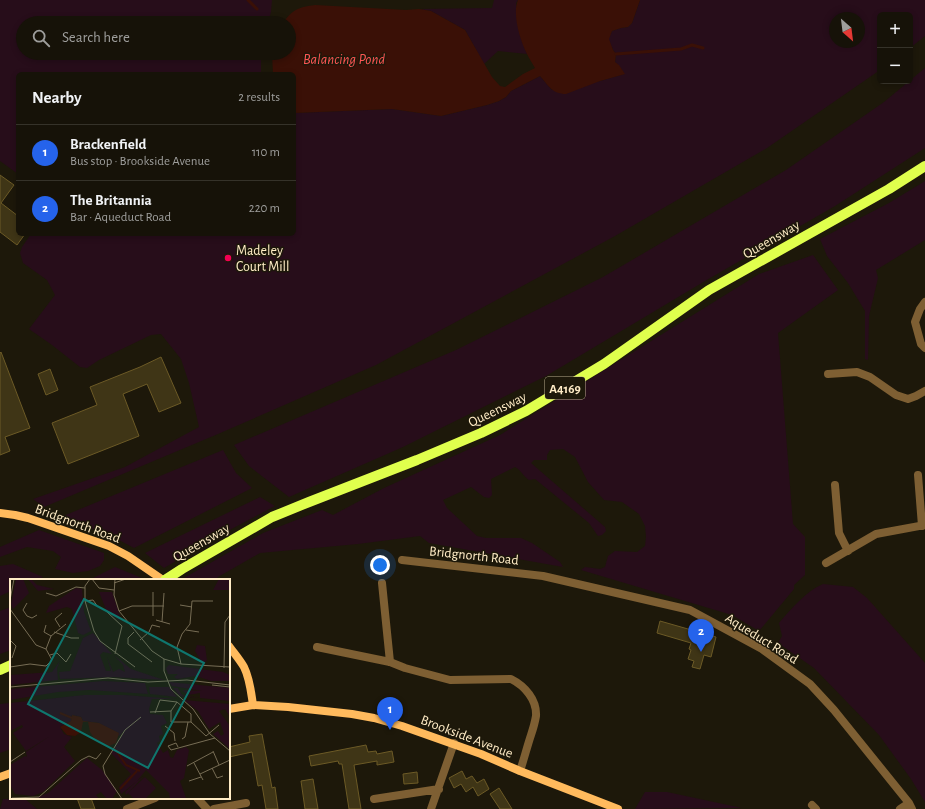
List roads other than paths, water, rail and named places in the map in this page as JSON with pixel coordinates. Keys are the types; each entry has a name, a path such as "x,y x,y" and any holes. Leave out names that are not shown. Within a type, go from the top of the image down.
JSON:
{"main road":[{"name":"Queensway","path":"166,579 272,517 417,460 481,433 526,411 604,364 709,290 890,188 925,166"},
{"path":"0,670 10,665"}],"street":[{"path":"925,302 920,309 915,322 921,344 925,348"},
{"path":"828,374 857,372 870,378 896,395 908,399 925,391"},
{"path":"826,563 876,534 923,526 918,475"},
{"path":"835,485 839,534 848,551"},
{"name":"Bridgnorth Road","path":"0,513 28,518 109,546 128,556 162,579"},
{"name":"Bridgnorth Road","path":"402,560 543,576"},
{"name":"Aqueduct Road","path":"543,576 690,610 762,649 810,684 834,710 911,806"},
{"path":"382,583 390,662"},
{"path":"230,647 244,667 248,677 253,705"},
{"path":"317,647 390,662 405,668 450,680 511,679 522,685 527,690 533,702 536,716 520,771"},
{"name":"Brookside Avenue","path":"230,709 253,705 288,707 374,718 454,743 520,771 618,809"},
{"path":"431,809 454,743"},
{"path":"0,777 10,773"},
{"path":"374,799 439,789"},
{"path":"127,809 152,799"},
{"path":"198,799 207,809"},
{"path":"214,809 246,803"},
{"path":"900,809 911,806"}],"water":[{"name":"Balancing Pond","path":"518,0 640,0 632,23 628,27 612,31 609,39 616,54 615,62 625,74 600,81 566,94 561,94 554,91 540,76 511,91 506,97 499,101 441,116 392,109 296,113 296,72 273,72 272,60 296,60 296,16 289,16 297,10 315,5 406,10 419,9 431,11 465,30 492,77 500,86 505,87 523,74 535,68 524,48 519,34 516,20 516,6"}],"waterway":[{"path":"248,0 257,9"},
{"path":"616,54 681,49 692,45 703,48"}],"place":[{"name":"Madeley Court Mill","path":"228,258"},
{"name":"The Britannia","path":"701,652"},
{"name":"Brackenfield","path":"390,730"}]}
